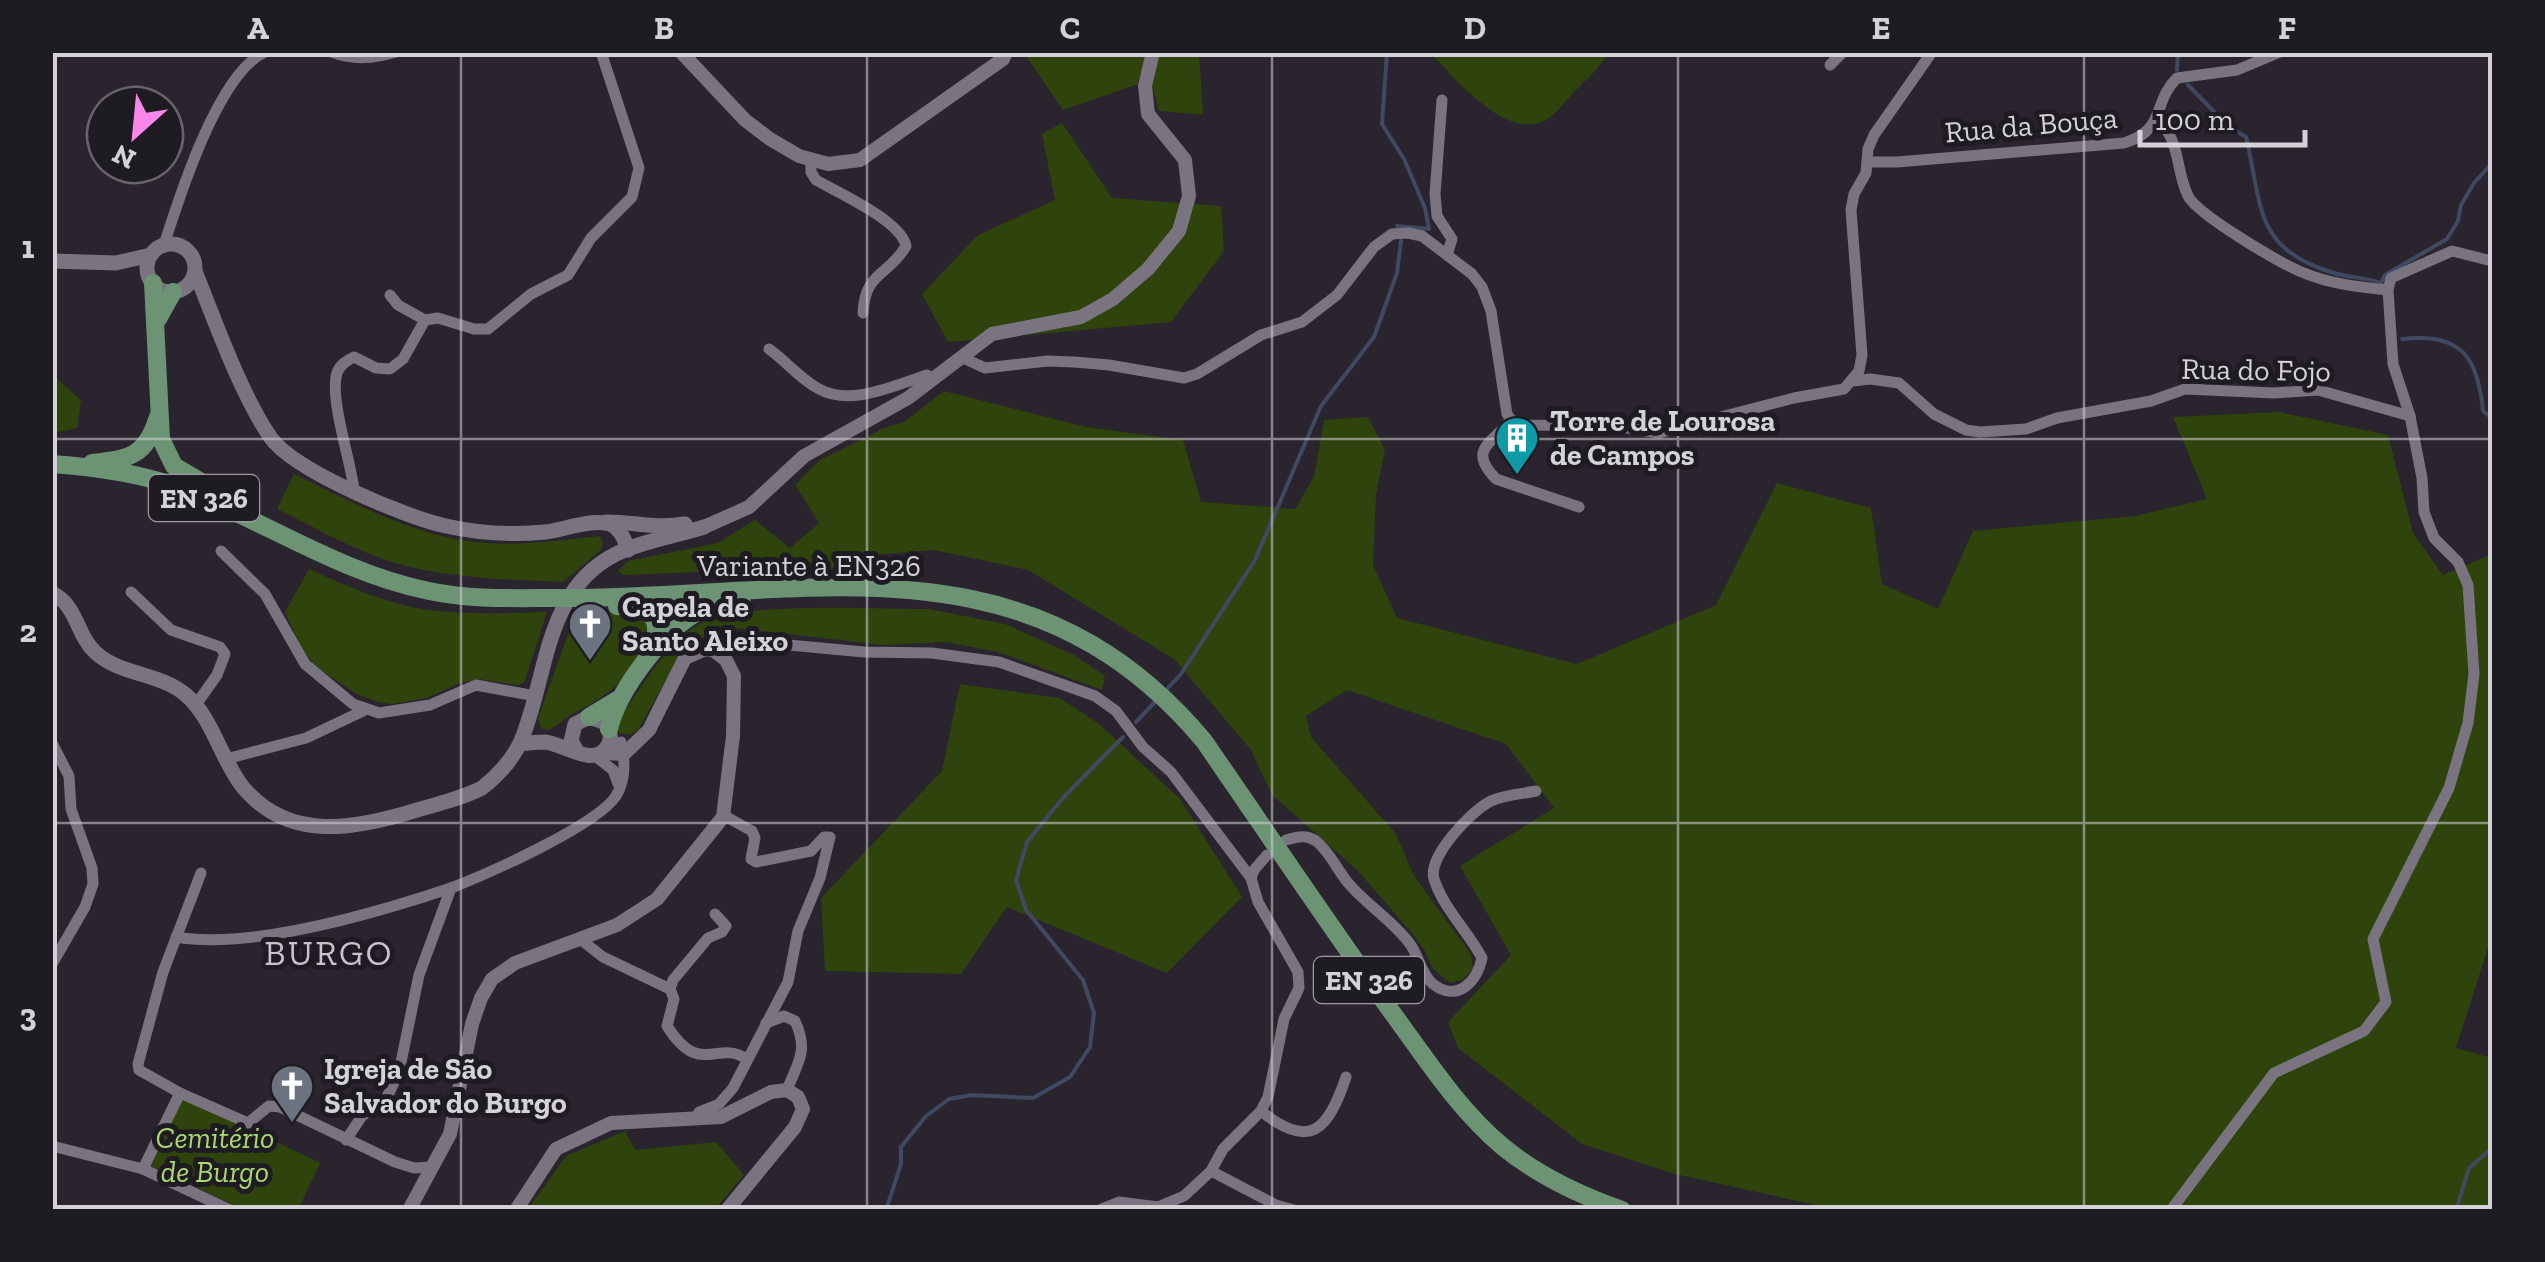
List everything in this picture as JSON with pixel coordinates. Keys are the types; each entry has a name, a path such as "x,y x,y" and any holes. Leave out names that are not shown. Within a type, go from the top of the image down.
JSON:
{"main road":[{"path":"52,261 116,262 172,244 187,250 270,436 301,464 354,490 444,526 495,532 542,532 606,522 656,529 686,524 704,527"},
{"path":"158,250 151,280 158,416 166,452 174,466 327,558"},
{"path":"116,262 165,291 177,290 212,313"},
{"path":"156,324 177,290 192,279 195,271"},
{"path":"62,465 119,460 138,452 152,434 158,416"},
{"name":"Variante à EN326","path":"62,465 166,484 375,578 432,592 495,599 892,588 991,601 1052,622 1130,669 1183,716 1338,938 1470,1116 1502,1146 1543,1174 1588,1198 1622,1210"},
{"path":"606,522 618,529 622,552"},
{"path":"52,593 71,608 83,636 97,654 174,687 195,706 250,794 282,819 311,828 348,827 382,821 482,788 494,778 520,744 554,628 577,586 622,552 704,527"},
{"path":"546,742 620,699 672,631 703,610 800,590"},
{"path":"582,598 651,614 657,630 643,668"},
{"path":"611,745 620,699"},
{"path":"590,716 601,720 611,745"},
{"path":"572,729 571,740 577,751"},
{"path":"520,744 546,742 577,751 611,745"}],"street":[{"path":"158,250 184,182 230,88 265,52"},
{"path":"331,52 347,58 372,59 396,52"},
{"path":"390,295 398,305 426,320 438,318 474,329 488,328 531,294 568,275 603,224 632,196 639,168 601,52"},
{"path":"681,52 745,120 770,139 828,164 860,160 1003,58 1006,52"},
{"path":"704,527 748,508 804,456 908,398 992,334 1082,317 1113,299 1148,269 1179,232 1189,196 1184,160 1148,114 1145,86 1153,52"},
{"path":"1830,65 1843,52"},
{"path":"962,357 985,368 1074,362 1109,364 1184,378 1260,336 1302,322 1320,310 1337,295 1374,246 1392,234 1422,236 1472,274 1487,298 1507,414 1525,426 1615,426 1659,433 1844,389 1853,381 1862,355 1851,210 1854,194 1866,173 1868,149 1880,124 1932,52"},
{"name":"Rua da Bouça","path":"1867,162 2124,143 2148,132 2176,78 2237,70 2280,52"},
{"path":"1442,100 1435,194 1437,216 1452,240 1447,255"},
{"path":"2157,118 2167,128 2177,151 2186,192 2200,211 2304,274 2349,286 2388,290"},
{"path":"812,159 811,172 816,180 904,237 906,246 900,256 885,266 864,293 863,313"},
{"path":"2170,1210 2274,1073 2364,1031 2386,1002 2372,940 2449,788 2468,723 2474,674 2468,585 2458,562 2434,538 2424,512 2410,416 2392,364 2388,290 2392,278 2452,251 2492,261"},
{"path":"354,490 352,462 341,425 337,373 354,357 376,368 390,369 403,359 426,320"},
{"path":"768,349 818,389 831,394 848,396 876,391 927,375 934,379"},
{"name":"Rua do Fojo","path":"1853,381 1899,382 1934,414 1966,430 1980,432 2026,429 2057,418 2151,402 2185,389 2274,393 2318,390 2410,416"},
{"path":"1512,420 1482,452 1490,472 1496,479 1579,507"},
{"path":"221,551 265,594 304,664 352,704 379,713 430,705 476,685 535,696"},
{"path":"131,592 171,630 220,647 225,654 217,675 195,706"},
{"path":"712,650 722,642 734,640 864,652 932,653 999,662 1095,696 1116,711 1142,747 1171,772 1251,878 1258,902 1298,972 1300,988 1284,1020 1262,1111 1184,1196 1158,1207 1119,1202 1099,1210"},
{"path":"409,1210 450,1134 472,1024 492,980 515,963 617,925 657,899 724,815 733,736 734,676 726,660 705,649 684,658 643,738 611,745"},
{"path":"226,760 306,738 365,710"},
{"path":"52,743 69,776 71,808 92,868 93,884 85,907 52,964"},
{"path":"611,745 613,770 620,788"},
{"path":"176,937 217,939 328,923 451,888 569,831 613,800 620,788 611,745"},
{"path":"1286,840 1312,838 1348,883 1405,938 1434,984 1445,991 1460,990 1472,982 1482,958 1438,889 1432,874 1435,860 1464,825 1490,802 1536,791"},
{"path":"696,1118 699,1112 720,1104 733,1088 788,982 798,931 820,878 830,838 824,837 811,852 756,862 750,858 755,838 752,830 724,815"},
{"path":"1251,878 1268,855"},
{"path":"201,873 163,972 139,1070 248,1123 269,1106 280,1107 395,1162 414,1168 432,1167"},
{"path":"346,1140 362,1116 386,1099 399,1072 422,965 451,888"},
{"path":"670,989 708,938 726,926 715,914"},
{"path":"580,939 603,957 670,989 674,998 667,1026 685,1049 700,1057 738,1054 747,1058"},
{"path":"766,1023 784,1016 795,1021 802,1037 799,1064 787,1090"},
{"path":"1262,1111 1276,1123 1312,1132 1325,1124 1346,1077"},
{"path":"516,1210 556,1149 611,1122 721,1117 772,1092 787,1090 798,1097 803,1108 795,1127 727,1210"},
{"path":"142,1169 180,1093"},
{"path":"52,1146 142,1169 230,1210"},
{"path":"1210,1171 1276,1205 1294,1210"}],"green space":[{"path":"1024,53 1147,53 1138,84 1063,110"},
{"path":"1159,53 1199,53 1203,115 1159,111 1152,86"},
{"path":"1430,53 1608,53 1556,113 1529,125 1513,122 1482,104"},
{"path":"1062,123 1112,198 1221,206 1224,251 1171,322 948,342 922,294 978,235 1055,200 1042,134"},
{"path":"52,374 81,400 77,428 53,433"},
{"path":"944,391 1086,427 1183,440 1201,502 1295,509 1314,477 1324,420 1368,417 1385,450 1376,495 1373,565 1397,618 1577,664 1716,605 1777,483 1871,508 1882,584 1938,609 1973,531 2135,516 2207,499 2173,417 2279,412 2388,435 2413,533 2443,575 2492,554 2492,935 2456,1048 2492,1058 2492,1209 1822,1209 1675,1174 1582,1144 1458,1048 1448,1022 1511,955 1460,866 1554,808 1506,744 1347,690 1306,716 1311,737 1396,834 1414,876 1471,954 1473,969 1462,980 1450,983 1432,968 1411,932 1357,870 1272,795 1251,750 1174,659 1028,570 934,550 873,555 819,573 746,570 623,575 618,571 628,561 718,543 755,520 790,548 819,523 795,485 820,460 904,422"},
{"path":"294,474 382,516 452,538 507,544 600,536 603,542 601,550 563,582 469,577 423,570 364,552 277,509"},
{"path":"309,569 383,599 429,610 547,612 524,683 479,679 427,698 391,704 355,693 316,667 301,648 285,612"},
{"path":"775,609 929,609 1005,624 1074,655 1105,676 1102,690 998,652 946,642 883,645 718,626 681,660 638,730 629,735 619,733 616,724 653,669 675,643 699,624 718,617"},
{"path":"590,610 631,613 648,619 641,652 615,687 552,728 541,728 538,718 575,615"},
{"path":"960,684 1060,698 1098,723 1180,799 1242,897 1167,973 1007,907 961,974 825,971 821,898 942,771"},
{"name":"Cemitério de Burgo","path":"183,1097 320,1163 298,1210 242,1209 151,1166"},
{"path":"625,1131 635,1150 716,1142 744,1175 715,1209 528,1209 566,1156"}],"waterway":[{"path":"1387,52 1382,124 1404,159 1425,208 1429,229 1397,226"},
{"path":"2177,70 2178,52"},
{"path":"2188,85 2228,126 2246,137 2260,204 2275,238 2308,263 2340,275 2381,283 2385,275 2447,239 2474,183 2492,163"},
{"path":"1168,688 1255,560 1321,406 1374,337 1397,273 1401,241"},
{"path":"2402,339 2439,340 2463,352 2477,376 2483,411 2492,418"},
{"path":"1136,722 1154,703"},
{"path":"886,1210 901,1164 901,1147 926,1116 949,1099 972,1095 1033,1098 1070,1077 1090,1047 1094,1013 1083,980 1026,910 1016,880 1027,842 1062,799 1123,737"},
{"path":"2456,1210 2469,1168 2492,1148"}],"place":[{"name":"Torre de Lourosa de Campos","path":"1517,476"},
{"name":"Capela de Santo Aleixo","path":"590,662"},
{"name":"Igreja de São Salvador do Burgo","path":"292,1124"}],"district":[{"name":"BURGO","path":"329,953"}]}
